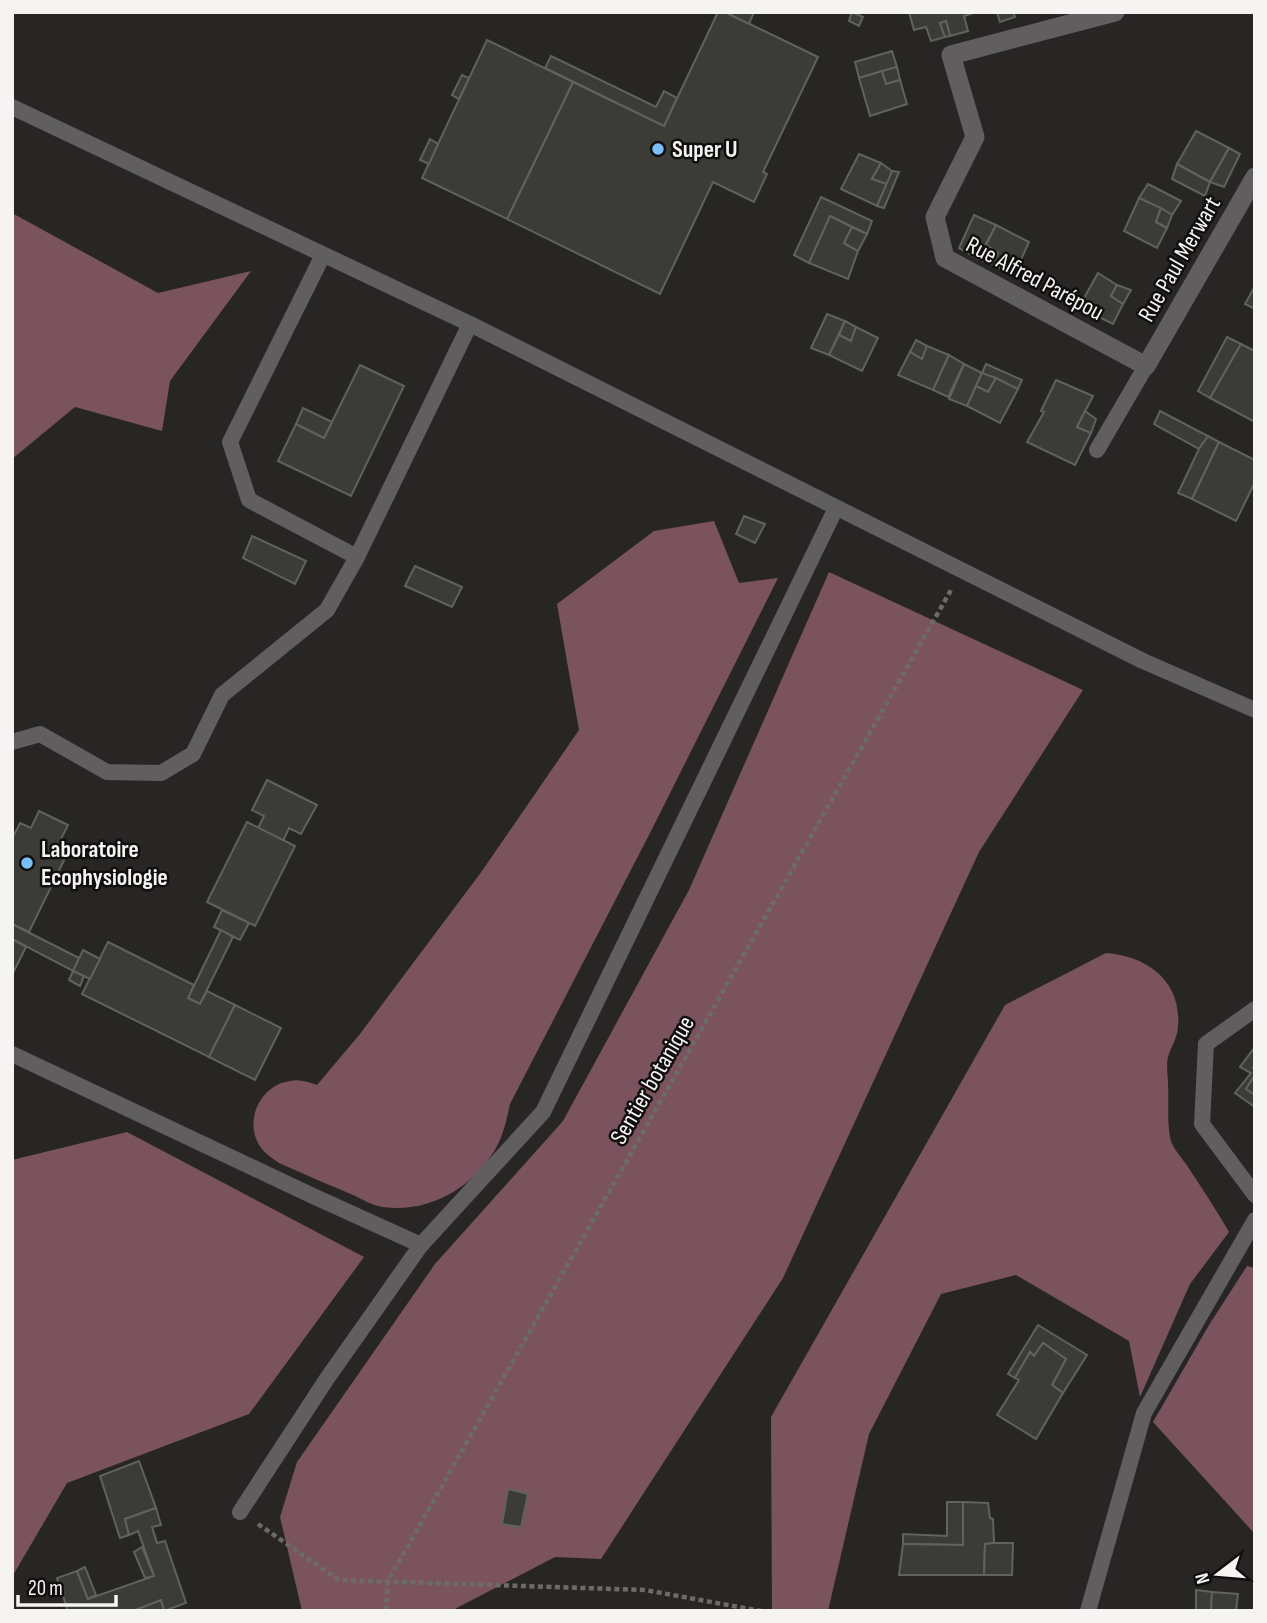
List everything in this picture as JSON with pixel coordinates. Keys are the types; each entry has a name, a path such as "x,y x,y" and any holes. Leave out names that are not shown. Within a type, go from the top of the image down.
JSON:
{"street":[{"name":"Rue Alfred Parépou","path":"1115,12 951,55 975,137 935,217 945,257 1146,366"},
{"name":"Rue Paul Merwart","path":"1146,366 1255,177"}],"lane":[{"path":"12,107 470,324 1143,661 1255,710"},
{"path":"323,255 230,442 248,500 357,557"},
{"path":"12,742 40,734 107,772 161,773 192,754 222,695 327,610 357,557 470,324"},
{"path":"1097,450 1146,366"},
{"path":"240,1512 326,1380 421,1245 542,1112 836,509"},
{"path":"1255,1009 1206,1044 1202,1124 1255,1195"},
{"path":"12,1054 421,1245"},
{"path":"1088,1611 1144,1413 1255,1220"}],"path":[{"name":"Sentier botanique","path":"386,1611 388,1581 962,571"},
{"path":"240,1512 339,1580 645,1590 761,1611"}],"shaded area":[{"path":"12,213 158,293 251,271 170,381 162,431 75,407 12,459"},
{"path":"714,521 739,583 778,578 510,1104 502,1135 489,1159 478,1173 450,1194 417,1206 400,1208 375,1205 279,1163 263,1150 255,1135 255,1114 263,1096 280,1084 290,1081 317,1085 360,1034 482,871 579,730 557,604 654,531"},
{"path":"829,572 1083,690 979,852 783,1278 601,1559 555,1557 451,1611 302,1611 280,1517 297,1462 435,1264 563,1121 689,890"},
{"path":"1106,953 1136,959 1148,966 1159,974 1174,997 1178,1011 1178,1027 1167,1063 1171,1140 1229,1232 1190,1284 1140,1397 1129,1341 1016,1275 941,1294 869,1434 828,1611 772,1611 771,1417 1005,1005"},
{"path":"127,1132 364,1257 249,1414 67,1483 12,1577 12,1160"},
{"path":"1247,1266 1255,1268 1255,1534 1153,1422"}],"building":[{"name":"Super U","path":"718,12 725,12 818,57 763,172 767,174 754,202 713,182 660,294 507,219 573,82 664,126"},
{"path":"725,12 754,12 749,24"},
{"path":"852,12 863,17 859,26 849,21"},
{"path":"909,12 977,12 964,16 968,31 950,36 946,21 940,23 945,37 931,41 926,27 914,30"},
{"path":"997,12 1013,12 1015,17 1000,22"},
{"path":"946,21 950,36 945,37 940,23"},
{"path":"487,40 573,82 507,219 422,178"},
{"path":"892,51 897,67 859,78 855,62"},
{"path":"551,56 656,107 664,91 677,98 664,126 545,68"},
{"path":"897,67 900,80 886,84 882,71"},
{"path":"882,71 886,84 900,80 907,104 870,116 859,78"},
{"path":"462,75 469,78 459,99 452,95"},
{"path":"1196,131 1229,148 1210,182 1177,164"},
{"path":"430,139 438,144 429,164 420,160"},
{"path":"1229,148 1240,154 1224,187 1210,182"},
{"path":"859,154 881,163 872,179 887,184 877,206 841,189"},
{"path":"881,163 892,171 887,184 872,179"},
{"path":"1177,164 1210,182 1205,196 1172,179"},
{"path":"892,171 899,172 884,208 877,206"},
{"path":"1148,184 1181,201 1172,215 1139,198"},
{"path":"821,197 872,221 867,234 830,216 809,263 794,255"},
{"path":"1139,198 1161,208 1156,222 1167,228 1157,248 1124,231"},
{"path":"1161,208 1172,215 1167,228 1156,222"},
{"path":"974,215 996,225 978,259 959,248"},
{"path":"830,216 852,227 844,243 858,251 848,279 809,263"},
{"path":"996,225 1029,242 1014,275 992,264 998,253 986,245"},
{"path":"852,227 867,234 858,251 844,243"},
{"path":"986,245 998,253 992,264 978,259"},
{"path":"1098,273 1117,285 1111,296 1123,304 1113,324 1079,307"},
{"path":"1117,285 1131,290 1123,304 1111,296"},
{"path":"1255,288 1255,309 1245,304"},
{"path":"827,314 845,321 829,355 811,348"},
{"path":"845,321 856,327 851,341 839,335"},
{"path":"856,327 878,338 862,371 829,355 839,335 851,341"},
{"path":"1227,337 1241,344 1210,398 1198,391"},
{"path":"916,340 927,346 922,359 910,352"},
{"path":"1241,344 1255,351 1255,422 1210,398"},
{"path":"927,346 949,355 933,390 898,375 910,352 922,359"},
{"path":"949,355 964,364 948,397 933,390"},
{"path":"964,364 982,373 967,406 949,399"},
{"path":"986,364 1022,380 1018,389 982,373"},
{"path":"360,365 404,386 351,496 278,461 296,424 324,438"},
{"path":"982,373 996,378 988,392 976,386"},
{"path":"996,378 1018,389 1000,423 967,406 976,386 988,392"},
{"path":"1056,380 1093,396 1077,427 1091,433 1075,465 1027,442 1044,412 1041,411"},
{"path":"303,408 332,422 324,438 296,424"},
{"path":"1085,411 1096,419 1091,433 1077,427"},
{"path":"1160,411 1208,436 1199,449 1154,424"},
{"path":"1208,436 1219,442 1192,499 1178,493"},
{"path":"1219,442 1255,460 1255,482 1236,521 1192,499"},
{"path":"744,516 765,524 755,543 736,534"},
{"path":"252,536 306,561 295,584 243,558"},
{"path":"415,566 462,587 452,607 405,586"},
{"path":"267,780 317,805 301,834 289,828 283,841 258,828 264,816 252,810"},
{"path":"39,811 68,825 60,841 71,846 29,932 12,924 12,839 20,823 31,828"},
{"path":"247,822 295,846 255,926 207,902"},
{"path":"222,910 249,923 240,940 214,927"},
{"path":"12,924 79,958 73,971 12,939"},
{"path":"221,930 233,937 200,1004 188,998"},
{"path":"12,939 26,947 12,975"},
{"path":"108,942 194,985 188,998 200,1004 207,991 235,1005 209,1057 82,994"},
{"path":"83,950 100,959 90,979 73,971"},
{"path":"73,971 84,976 80,986 69,980"},
{"path":"235,1005 281,1028 255,1080 209,1057"},
{"path":"1255,1047 1255,1075 1246,1089 1255,1095 1255,1107 1235,1093 1251,1073 1240,1067"},
{"path":"1255,1075 1255,1095 1246,1089"},
{"path":"1038,1325 1087,1355 1063,1393 1052,1385 1066,1359 1043,1343 1034,1356 1030,1352 1015,1378 1008,1374"},
{"path":"1043,1343 1066,1359 1052,1385 1063,1393 1036,1439 997,1415 1019,1380 1015,1378 1030,1352 1034,1356"},
{"path":"139,1461 156,1508 125,1519 129,1535 120,1538 100,1476"},
{"path":"508,1489 528,1494 521,1527 502,1524"},
{"path":"947,1502 963,1502 963,1545 903,1544 903,1534 947,1536"},
{"path":"963,1502 988,1503 990,1518 993,1519 994,1543 985,1544 984,1575 899,1575 903,1544 963,1545"},
{"path":"156,1508 161,1525 152,1527 157,1543 165,1541 186,1603 164,1611 161,1600 133,1611 68,1611 57,1578 77,1571 88,1599 154,1576 138,1531 129,1535 125,1519"},
{"path":"1013,1543 1012,1575 984,1575 985,1544"},
{"path":"142,1547 154,1576 145,1578 134,1552"},
{"path":"85,1567 96,1595 88,1599 77,1571"},
{"path":"1196,1590 1212,1592 1211,1611 1196,1611"},
{"path":"1212,1592 1238,1594 1236,1611 1211,1611"},
{"path":"161,1600 164,1611 133,1611"}],"place":[{"name":"Super U","path":"658,149"},
{"name":"Laboratoire Ecophysiologie","path":"27,863"}]}
